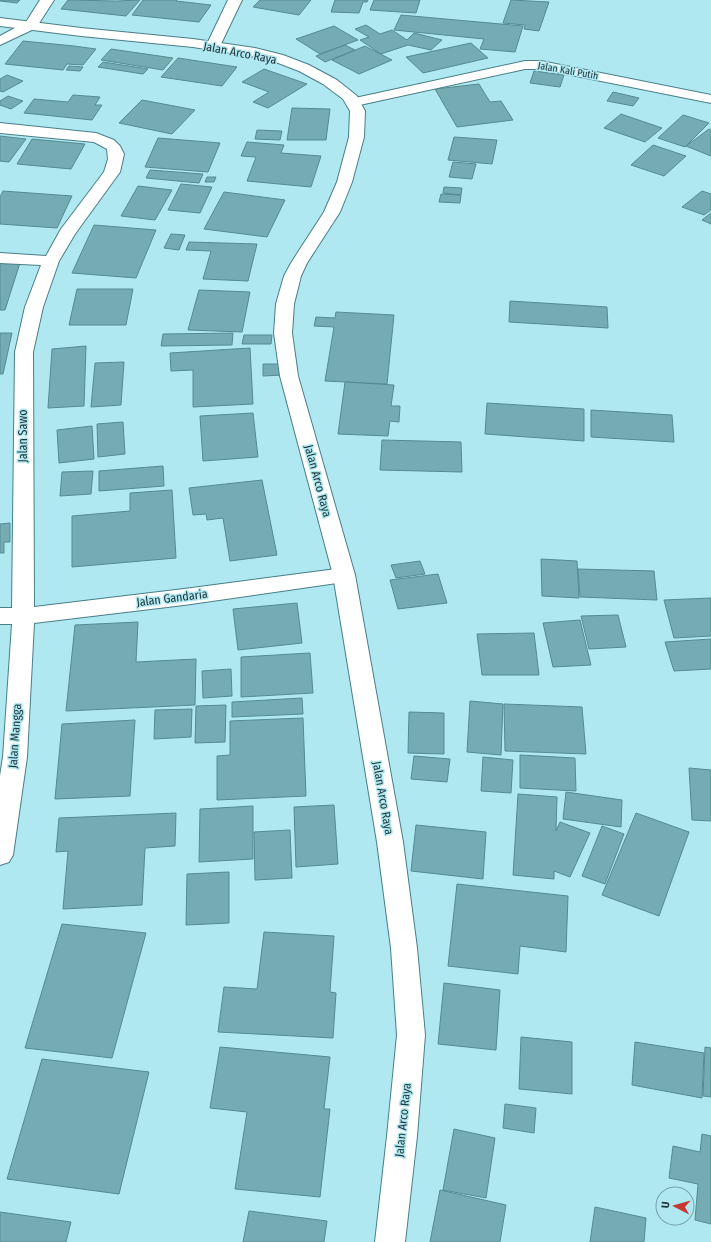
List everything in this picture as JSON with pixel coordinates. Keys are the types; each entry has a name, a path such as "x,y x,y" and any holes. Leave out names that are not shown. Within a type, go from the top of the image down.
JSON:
{"street":[{"path":"0,41 31,25 47,0"},
{"path":"213,46 235,0"},
{"name":"Jalan Arco Raya","path":"0,22 254,52 295,64 315,73 339,88 355,102 357,113 357,140 348,171 336,204 291,280 286,297 282,334 285,359 344,575 390,842 404,948 411,1035 402,1136 390,1242"},
{"name":"Jalan Kali Putih","path":"355,102 525,65 540,65 711,99"},
{"name":"Jalan Sawo","path":"0,128 96,138 108,141 114,147 116,154 112,172 67,234 51,261 34,307 24,352 11,616"},
{"path":"0,258 51,261"},
{"name":"Jalan Gandaria","path":"11,616 184,597 344,575"},
{"name":"Jalan Mangga","path":"0,856 15,757 11,616"}],"building":[{"path":"0,0 20,0 17,3"},
{"path":"68,0 140,0 126,16 61,9"},
{"path":"143,0 177,0 176,1 211,5 199,22 132,15"},
{"path":"260,0 311,0 299,15 253,7"},
{"path":"335,0 368,0 367,2 363,2 359,13 331,12"},
{"path":"374,0 420,0 416,13 370,10"},
{"path":"511,0 549,2 539,31 524,29 525,25 503,23"},
{"path":"401,15 523,26 515,52 480,49 484,39 394,30"},
{"path":"366,25 380,34 392,30 407,40 414,33 442,40 431,50 408,45 381,54 360,40 369,37 355,29"},
{"path":"334,26 358,40 320,54 296,39"},
{"path":"23,41 96,49 83,65 67,64 63,70 5,64"},
{"path":"471,43 488,58 423,73 406,57"},
{"path":"345,45 355,50 325,62 316,56"},
{"path":"365,46 392,60 359,74 332,60"},
{"path":"111,49 173,58 163,70 101,60"},
{"path":"178,58 237,67 222,86 161,77"},
{"path":"103,62 148,69 143,74 98,67"},
{"path":"69,66 83,67 80,71 66,70"},
{"path":"264,69 307,84 268,108 253,102 269,92 242,82"},
{"path":"534,71 564,75 560,87 530,83"},
{"path":"7,75 23,81 3,92 0,91 0,79"},
{"path":"479,84 490,102 501,101 513,120 457,127 435,89"},
{"path":"613,92 639,98 633,106 607,101"},
{"path":"73,95 100,97 95,105 102,105 92,120 24,113 34,99 68,102"},
{"path":"8,96 23,101 11,109 0,105 0,101"},
{"path":"142,100 195,110 172,134 119,123"},
{"path":"292,108 330,109 326,140 287,140"},
{"path":"621,114 662,128 645,142 604,128"},
{"path":"683,115 709,123 685,147 658,138"},
{"path":"709,129 711,130 711,156 686,146"},
{"path":"257,130 282,131 280,140 255,139"},
{"path":"0,136 26,139 9,162 0,161"},
{"path":"454,137 497,140 492,164 448,160"},
{"path":"158,138 220,143 208,172 145,167"},
{"path":"32,139 85,144 71,169 17,164"},
{"path":"247,142 284,145 281,153 321,156 311,187 247,181 256,157 241,156"},
{"path":"653,145 686,156 664,176 631,165"},
{"path":"453,162 476,164 472,179 449,177"},
{"path":"150,170 203,174 199,183 146,178"},
{"path":"207,177 216,177 214,182 205,182"},
{"path":"181,184 212,187 200,213 168,210"},
{"path":"138,186 172,190 155,220 121,216"},
{"path":"444,187 462,188 461,195 443,193"},
{"path":"3,191 72,196 57,228 0,224 0,197"},
{"path":"702,191 711,194 711,210 704,215 682,207"},
{"path":"224,192 285,200 267,237 204,229"},
{"path":"441,194 461,195 460,203 439,202"},
{"path":"711,213 711,224 702,220"},
{"path":"94,225 156,230 136,278 72,273"},
{"path":"171,234 185,235 179,250 164,248"},
{"path":"189,242 257,244 248,281 203,279 211,251 186,250"},
{"path":"0,263 20,263 5,310 0,310"},
{"path":"77,289 133,289 126,325 69,325"},
{"path":"199,290 250,292 242,332 188,330"},
{"path":"510,301 607,307 608,328 509,322"},
{"path":"336,312 394,315 387,384 325,381 334,327 314,326 316,317 335,318"},
{"path":"0,333 12,333 3,374 0,374"},
{"path":"233,333 232,345 161,346 163,334"},
{"path":"244,335 272,335 271,344 242,344"},
{"path":"86,346 84,406 48,408 52,349"},
{"path":"250,348 253,404 193,407 193,370 171,371 170,353"},
{"path":"124,362 121,405 91,407 95,363"},
{"path":"263,364 282,364 283,375 263,376"},
{"path":"345,382 394,385 391,406 400,406 399,422 390,421 388,436 338,434"},
{"path":"487,403 584,409 584,441 485,434"},
{"path":"591,410 672,415 674,442 591,437"},
{"path":"253,413 258,457 203,461 200,416"},
{"path":"123,422 125,454 98,457 97,424"},
{"path":"92,426 94,459 59,463 57,430"},
{"path":"382,440 461,442 462,472 380,470"},
{"path":"163,466 164,486 99,491 99,471"},
{"path":"93,471 91,494 60,496 62,472"},
{"path":"262,480 277,555 230,561 223,518 207,520 206,514 193,515 189,488"},
{"path":"172,490 176,558 72,567 72,516 130,511 130,493"},
{"path":"10,523 10,542 4,542 4,553 0,553 0,524"},
{"path":"541,559 577,561 579,598 542,596"},
{"path":"420,561 425,574 396,578 391,565"},
{"path":"578,569 654,571 657,600 580,597"},
{"path":"438,574 447,603 398,609 390,580"},
{"path":"711,598 711,636 674,638 664,600"},
{"path":"297,603 302,643 238,650 233,609"},
{"path":"618,615 626,647 589,649 581,616"},
{"path":"580,620 591,665 553,667 543,623"},
{"path":"138,622 136,662 196,659 195,705 66,711 75,625"},
{"path":"534,633 539,675 482,675 477,634"},
{"path":"711,639 711,669 674,671 665,642"},
{"path":"310,653 313,693 241,697 241,657"},
{"path":"231,669 232,696 203,698 202,671"},
{"path":"302,698 303,714 232,717 232,702"},
{"path":"470,701 503,704 501,755 467,752"},
{"path":"504,704 582,707 586,754 505,751"},
{"path":"226,705 225,742 195,743 196,706"},
{"path":"192,709 191,737 154,739 155,710"},
{"path":"409,712 444,713 444,754 408,753"},
{"path":"303,718 306,796 217,800 217,756 230,755 230,721"},
{"path":"135,720 130,796 55,799 62,724"},
{"path":"520,755 575,758 576,791 520,788"},
{"path":"414,756 450,759 447,782 411,779"},
{"path":"483,757 513,760 511,793 481,791"},
{"path":"689,768 711,770 711,821 692,820"},
{"path":"566,792 622,800 621,827 563,819"},
{"path":"518,794 557,797 556,831 560,822 590,833 570,877 554,871 554,879 513,875"},
{"path":"334,805 338,864 296,867 294,807"},
{"path":"253,806 253,859 199,862 200,809"},
{"path":"176,813 175,846 145,848 142,905 63,909 68,851 56,852 59,818"},
{"path":"636,813 689,832 659,916 602,895"},
{"path":"416,825 486,832 483,879 411,871"},
{"path":"602,826 624,834 605,884 582,876"},
{"path":"290,830 292,878 255,880 254,832"},
{"path":"229,872 229,923 186,925 187,874"},
{"path":"457,884 568,896 566,952 520,946 518,974 448,966"},
{"path":"62,924 146,933 112,1058 25,1048"},
{"path":"264,932 334,936 330,992 336,993 333,1038 218,1032 224,987 257,989"},
{"path":"444,983 500,990 496,1050 438,1044"},
{"path":"521,1037 572,1042 572,1094 519,1089"},
{"path":"635,1042 704,1053 702,1098 632,1085"},
{"path":"220,1047 330,1057 324,1109 330,1109 320,1197 235,1189 247,1112 210,1108"},
{"path":"705,1047 711,1048 711,1097 703,1096"},
{"path":"42,1059 149,1072 119,1194 7,1179"},
{"path":"505,1104 536,1108 534,1133 503,1128"},
{"path":"454,1129 495,1138 486,1198 443,1190"},
{"path":"702,1134 711,1136 711,1224 695,1220 698,1184 669,1178 673,1146 700,1152"},
{"path":"440,1190 506,1205 500,1242 430,1242"},
{"path":"595,1207 646,1218 644,1242 590,1242"},
{"path":"249,1211 327,1221 324,1242 243,1242"},
{"path":"0,1212 71,1222 66,1242 0,1242"}]}
